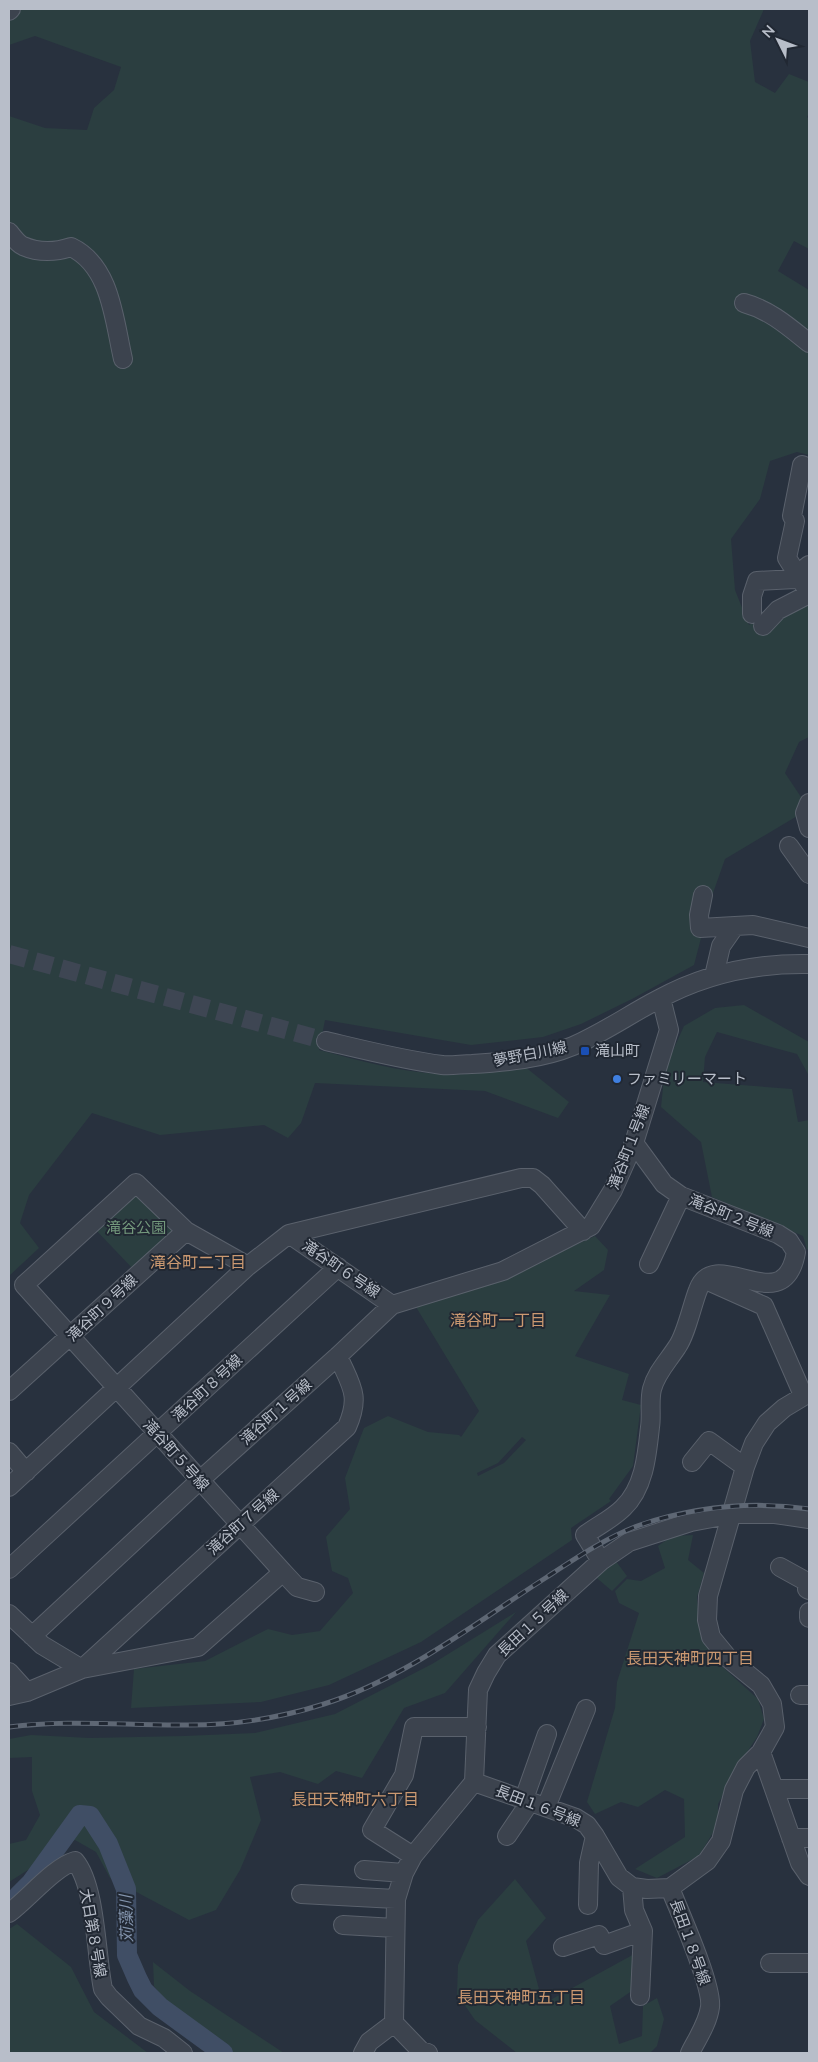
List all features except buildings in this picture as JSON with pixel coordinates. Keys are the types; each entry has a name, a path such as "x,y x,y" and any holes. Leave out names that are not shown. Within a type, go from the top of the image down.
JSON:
{"street":[{"path":"9,232 22,246 36,250 56,252 71,247 83,253 104,282 123,358"},
{"path":"744,303 757,306 783,322 809,343"},
{"path":"803,571 795,579 757,581 752,596 758,620 809,593 803,571 787,558 795,521 792,516 802,465 809,468"},
{"path":"809,802 805,813 809,828"},
{"path":"789,846 809,874"},
{"path":"703,895 699,915 700,928 753,925 809,938"},
{"path":"714,976 722,946 735,926"},
{"name":"夢野白川線","path":"326,1041 385,1055 444,1065 506,1062 571,1047 661,998 714,976 751,968 809,964"},
{"name":"滝谷町１号線","path":"32,1636 199,1481 338,1356 392,1304 503,1271 591,1226 614,1190 634,1143 669,1030 661,998"},
{"name":"滝谷町２号線","path":"634,1143 664,1184 680,1196 778,1234 789,1241 796,1252 793,1266 782,1280 764,1284 726,1274 713,1274 706,1280"},
{"path":"9,1488 248,1266 289,1234 521,1178 533,1178 542,1185 583,1231"},
{"name":"滝谷町５号線","path":"186,1231 136,1182 24,1285 199,1481 297,1587 315,1592"},
{"path":"649,1264 680,1196"},
{"path":"186,1231 248,1266"},
{"name":"滝谷町９号線","path":"9,1391 186,1231"},
{"name":"滝谷町６号線","path":"289,1234 392,1304"},
{"name":"滝谷町８号線","path":"9,1569 338,1268"},
{"path":"601,1561 585,1535 622,1509 636,1492 646,1460 651,1426 651,1390 665,1361 678,1346 700,1285 706,1280 764,1306 806,1394 784,1408 767,1423 754,1443 745,1467 708,1596 707,1620 711,1637 729,1659 761,1685 772,1704 775,1727 761,1752 746,1767 734,1790 721,1841 707,1861 670,1888 646,1889 632,1887 634,1910 643,1931 640,1996"},
{"name":"滝谷町７号線","path":"82,1669 348,1427 355,1410 354,1393 338,1356"},
{"path":"692,1462 709,1441 745,1467"},
{"path":"9,1452 26,1472"},
{"name":"長田１５号線","path":"474,1782 478,1690 486,1673 497,1655 601,1561 629,1542 691,1522 733,1514 775,1514 809,1519"},
{"path":"780,1567 809,1583 807,1589 809,1590"},
{"path":"9,1696 27,1692 82,1669 198,1647 283,1572"},
{"path":"809,1612 809,1618"},
{"path":"9,1614 32,1636 82,1669"},
{"path":"9,1672 27,1692"},
{"path":"507,1836 533,1803 586,1709"},
{"path":"413,1856 372,1830 404,1775 414,1727 476,1727"},
{"path":"533,1803 547,1734"},
{"path":"761,1752 800,1864 809,1876"},
{"path":"428,2053 421,2051 394,2023 396,1899 404,1874 413,1856 474,1782"},
{"name":"長田１６号線","path":"474,1782 576,1818 587,1825 619,1877 632,1887"},
{"path":"774,1789 809,1789"},
{"path":"588,1905 589,1863 595,1836"},
{"path":"792,1838 809,1838"},
{"name":"大日第８号線","path":"9,1914 24,1903 65,1864 75,1861 81,1868 93,1911 103,1989 139,2026 164,2038 182,2053"},
{"path":"364,1870 404,1874"},
{"name":"長田１８号線","path":"670,1888 708,1989 710,2006 706,2022 690,2053"},
{"path":"301,1894 396,1899"},
{"path":"343,1925 395,1928"},
{"path":"563,1947 599,1935 604,1945 643,1931"},
{"path":"770,1963 809,1963"},
{"path":"363,2053 369,2042 394,2023"}],"green space":[{"path":"9,9 764,9 750,41 755,82 775,93 789,74 809,82 809,113 807,117 809,119 809,249 794,241 778,271 809,290 809,455 797,452 770,461 760,499 731,539 735,590 749,625 809,580 809,737 799,742 785,773 809,809 725,859 712,896 694,965 581,1024 543,1037 471,1045 325,1020 319,1050 379,1065 409,1071 450,1074 482,1073 524,1066 569,1102 558,1118 485,1091 315,1083 301,1123 288,1138 264,1125 160,1135 92,1113 29,1195 20,1223 39,1248 9,1276 9,116 45,128 87,130 94,108 114,90 121,67 35,36 9,45"},
{"path":"744,1005 809,1042 809,1076 797,1054 717,1032 705,1057 703,1082 792,1089 798,1122 809,1120 809,1248 807,1250 803,1236 712,1197 701,1142 661,1107 665,1068 684,1026 715,1008"},
{"name":"滝谷公園","path":"131,1191 174,1222 172,1234 134,1270 93,1227"},
{"path":"595,1236 608,1250 604,1270 574,1291 610,1295 575,1356 629,1374 622,1400 641,1405 633,1466 609,1499 611,1501 571,1528 572,1540 421,1642 329,1685 261,1702 131,1708 134,1669 205,1661 268,1629 292,1635 320,1631 353,1593 348,1578 332,1571 326,1537 350,1509 345,1478 364,1428 388,1416 428,1432 459,1435 461,1437 479,1411 416,1307 506,1277","holes":["522,1437 526,1440 504,1463 478,1476 477,1473 498,1463"]},
{"path":"693,1535 688,1560 704,1573 697,1597 700,1631 715,1660 758,1699 764,1719 757,1737 718,1804 718,1824 699,1856 657,1878 635,1869 685,1837 684,1799 665,1790 638,1807 621,1802 595,1814 587,1802 615,1708 617,1682 639,1613 619,1603 615,1591 627,1579 641,1581 665,1568 658,1546 672,1536"},
{"path":"612,1556 627,1576 612,1591 592,1574"},
{"path":"516,1612 445,1693 404,1708 362,1778 336,1771 318,1784 280,1772 250,1777 261,1820 240,1870 216,1910 189,1920 110,1878 96,1852 75,1840 9,1882 9,1844 26,1840 40,1815 32,1791 32,1757 9,1758 9,1739 31,1735 90,1738 255,1733 335,1714 432,1664"},
{"path":"515,1879 546,1918 526,1941 543,2004 638,1952 636,1988 610,2006 619,2044 642,2036 643,2006 657,1998 664,2019 657,2046 650,2053 517,2053 475,2020 457,1994 458,1965 478,1920"},
{"path":"17,1924 71,1967 94,2012 148,2053 9,2053 9,1929"},
{"path":"153,1962 190,1991 284,2053 221,2053 172,2011 154,1986"}],"waterway":[{"name":"苅藻川","path":"18,1896 31,1883 80,1815 90,1816 108,1844 126,1889 127,1955 143,1990 160,2007 223,2053"}],"tunnel":[{"path":"9,954 326,1041"}],"railway":[{"path":"9,1727 54,1723 223,1724 274,1717 307,1709 354,1693 412,1665 580,1555 640,1525 681,1514 724,1507 767,1506 809,1509"}],"place":[{"name":"滝山町","path":"585,1051"},
{"name":"ファミリーマート","path":"617,1079"}],"district":[{"name":"滝谷町二丁目","path":"198,1262"},
{"name":"滝谷町一丁目","path":"498,1320"},
{"name":"長田天神町四丁目","path":"690,1658"},
{"name":"長田天神町六丁目","path":"355,1799"},
{"name":"長田天神町五丁目","path":"521,1997"}]}
